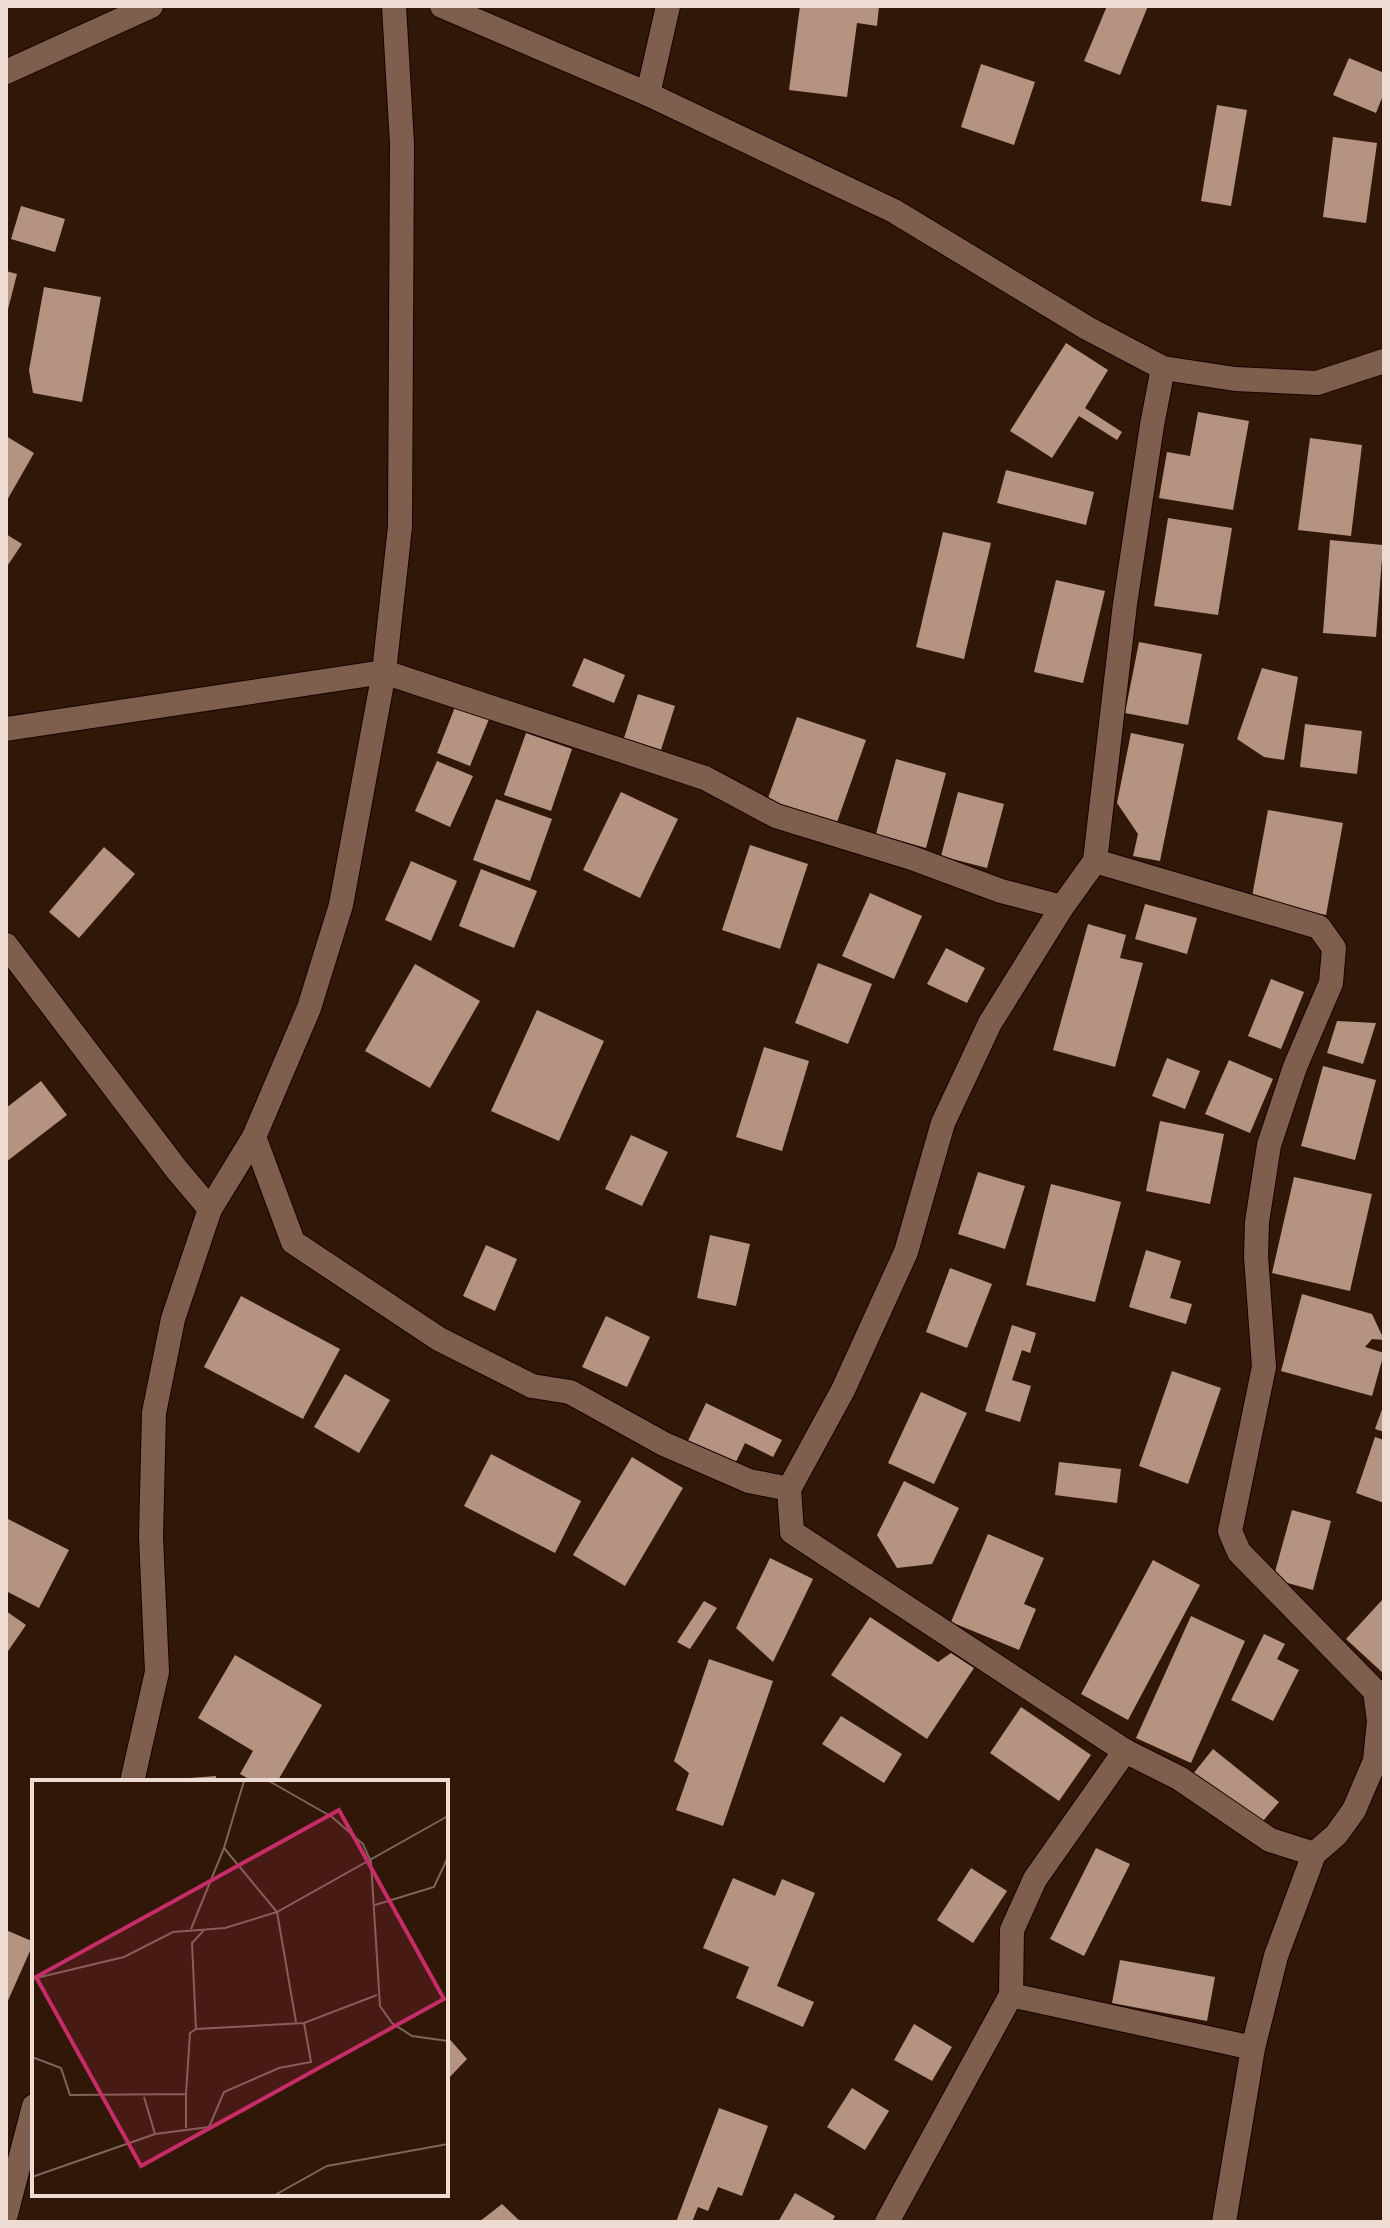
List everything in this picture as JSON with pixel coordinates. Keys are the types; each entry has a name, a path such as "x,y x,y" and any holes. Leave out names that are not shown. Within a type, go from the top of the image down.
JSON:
{"street":[{"path":"6,72 151,6"},
{"path":"132,1780 157,1672 151,1537 154,1413 173,1319 210,1209 254,1137 309,1008 341,905 384,672 400,527 402,144 394,6"},
{"path":"442,6 648,94 894,211 1087,328 1163,368 1235,379 1317,383 1384,361"},
{"path":"648,94 668,6"},
{"path":"1163,368 1125,604 1095,861 1062,907 990,1023 949,1108 906,1252 843,1390 789,1489 792,1532 1125,1751 1179,1778 1270,1840 1314,1854"},
{"path":"6,729 384,672 705,778 776,816 912,858 1001,891 1062,907"},
{"path":"1095,861 1319,927 1334,948 1331,983 1295,1067 1269,1145 1257,1222 1256,1256 1264,1367 1230,1531 1239,1552 1375,1691 1379,1721 1375,1761 1354,1810 1336,1835 1314,1854 1276,1956 1253,2048 1224,2222"},
{"path":"6,945 210,1209"},
{"path":"254,1137 293,1242 439,1339 532,1386 570,1392 664,1444 749,1481 789,1489"},
{"path":"887,2222 1011,1995 1012,1930 1035,1879 1125,1751"},
{"path":"1011,1995 1253,2048"},
{"path":"6,2214 32,2114"}],"building":[{"path":"800,6 879,6 877,26 857,23 847,97 789,90"},
{"path":"1107,6 1148,6 1120,75 1084,61"},
{"path":"1349,58 1384,73 1384,93 1376,113 1333,95"},
{"path":"981,64 1035,82 1014,145 961,127"},
{"path":"1217,105 1247,110 1231,206 1201,201"},
{"path":"1333,137 1377,143 1366,223 1323,217"},
{"path":"21,206 65,219 55,252 11,239"},
{"path":"6,271 17,274 7,313 6,313"},
{"path":"44,287 101,297 82,402 33,393 29,370"},
{"path":"1066,343 1108,370 1085,408 1122,432 1117,440 1079,416 1052,458 1010,431"},
{"path":"1198,412 1249,421 1233,510 1159,498 1167,452 1190,456"},
{"path":"6,436 34,453 6,502"},
{"path":"1310,438 1362,445 1351,536 1298,530"},
{"path":"1006,470 1094,492 1086,525 997,503"},
{"path":"1168,518 1232,528 1218,615 1154,606"},
{"path":"943,532 991,543 964,659 916,647"},
{"path":"6,534 22,544 6,568"},
{"path":"1330,540 1383,545 1376,637 1323,633"},
{"path":"1056,580 1105,591 1083,683 1034,672"},
{"path":"1139,642 1202,654 1188,725 1125,713"},
{"path":"584,658 625,675 614,703 572,686"},
{"path":"1262,668 1298,677 1284,760 1264,757 1237,739"},
{"path":"638,694 675,706 661,750 624,738"},
{"path":"455,707 489,719 470,766 437,753"},
{"path":"797,717 866,740 836,825 767,801"},
{"path":"1305,724 1362,731 1357,774 1300,767"},
{"path":"526,733 572,749 551,811 504,795"},
{"path":"1131,733 1184,744 1160,861 1133,856 1138,834 1117,803"},
{"path":"896,759 946,773 926,848 876,834"},
{"path":"437,761 473,776 450,827 415,811"},
{"path":"621,792 678,819 640,898 583,870"},
{"path":"958,792 1004,804 987,868 941,856"},
{"path":"496,799 552,819 530,881 473,860"},
{"path":"1268,810 1343,823 1326,915 1251,902"},
{"path":"750,845 808,864 780,949 722,930"},
{"path":"104,847 135,874 79,938 49,912"},
{"path":"411,861 457,881 431,941 385,920"},
{"path":"481,869 537,891 514,948 459,926"},
{"path":"870,893 922,916 894,979 842,956"},
{"path":"1145,904 1197,918 1187,954 1135,939"},
{"path":"1088,924 1126,935 1120,958 1143,963 1115,1067 1053,1050"},
{"path":"946,948 985,968 967,1003 927,984"},
{"path":"818,963 872,984 848,1044 795,1023"},
{"path":"415,964 480,1001 430,1088 365,1051"},
{"path":"1271,979 1304,992 1281,1049 1248,1036"},
{"path":"537,1010 604,1041 559,1141 491,1111"},
{"path":"1337,1021 1376,1023 1363,1064 1327,1053"},
{"path":"764,1047 809,1061 782,1151 736,1137"},
{"path":"1167,1058 1200,1071 1185,1109 1152,1096"},
{"path":"1229,1060 1273,1079 1250,1133 1205,1114"},
{"path":"1323,1066 1376,1080 1355,1160 1301,1146"},
{"path":"41,1081 67,1115 6,1162 6,1108"},
{"path":"1160,1121 1224,1134 1210,1204 1146,1191"},
{"path":"631,1135 668,1152 642,1206 605,1189"},
{"path":"978,1172 1025,1186 1005,1249 958,1234"},
{"path":"1294,1177 1372,1194 1350,1291 1272,1273"},
{"path":"1051,1184 1121,1202 1095,1302 1026,1285"},
{"path":"710,1235 750,1244 736,1306 697,1298"},
{"path":"486,1245 517,1259 495,1311 463,1296"},
{"path":"1146,1250 1181,1261 1170,1298 1192,1304 1186,1324 1129,1307"},
{"path":"950,1268 992,1284 967,1348 926,1332"},
{"path":"1302,1294 1372,1314 1384,1340 1372,1339 1365,1347 1384,1353 1372,1396 1281,1371"},
{"path":"241,1296 340,1349 303,1419 204,1367"},
{"path":"606,1316 650,1337 627,1387 582,1367"},
{"path":"1012,1325 1036,1333 1030,1353 1022,1350 1012,1380 1031,1386 1020,1422 985,1411"},
{"path":"1172,1371 1221,1388 1188,1484 1139,1466"},
{"path":"345,1374 390,1400 359,1453 314,1427"},
{"path":"921,1392 967,1413 934,1484 888,1463"},
{"path":"706,1403 782,1440 773,1457 745,1443 732,1470 685,1447"},
{"path":"1384,1404 1384,1432 1375,1429"},
{"path":"1375,1437 1384,1440 1384,1503 1356,1493"},
{"path":"491,1454 581,1501 555,1553 464,1506"},
{"path":"632,1457 683,1488 625,1586 573,1555"},
{"path":"1059,1462 1121,1469 1117,1503 1055,1495"},
{"path":"904,1481 959,1508 932,1564 897,1568 877,1535"},
{"path":"1292,1510 1331,1521 1313,1590 1273,1579"},
{"path":"8,1519 69,1550 39,1608 6,1591"},
{"path":"988,1534 1044,1558 1024,1604 1036,1609 1019,1650 951,1622"},
{"path":"770,1558 813,1579 773,1662 736,1628"},
{"path":"1153,1560 1200,1585 1128,1720 1081,1694"},
{"path":"1384,1598 1384,1674 1346,1639"},
{"path":"704,1601 717,1608 690,1649 677,1642"},
{"path":"6,1611 26,1625 6,1654"},
{"path":"1191,1616 1245,1641 1191,1763 1136,1738"},
{"path":"870,1617 938,1662 951,1653 974,1668 927,1739 831,1675"},
{"path":"1264,1634 1285,1644 1277,1659 1299,1670 1273,1721 1231,1700"},
{"path":"235,1655 322,1705 278,1780 250,1780 240,1774 253,1751 198,1718"},
{"path":"709,1659 773,1681 723,1826 676,1810 689,1773 674,1761"},
{"path":"1021,1707 1091,1755 1059,1801 990,1753"},
{"path":"841,1716 902,1754 884,1783 822,1744"},
{"path":"1213,1749 1279,1802 1258,1827 1193,1774"},
{"path":"216,1776 216,1780 164,1780"},
{"path":"1096,1848 1130,1864 1084,1956 1050,1939"},
{"path":"971,1868 1007,1891 973,1943 937,1920"},
{"path":"733,1878 775,1896 782,1879 815,1893 777,1986 814,2002 803,2027 736,1998 749,1967 703,1948"},
{"path":"6,1930 32,1941 32,1946 6,2005"},
{"path":"1120,1960 1215,1977 1207,2021 1112,2003"},
{"path":"914,2024 952,2047 932,2081 894,2060"},
{"path":"448,2037 467,2059 448,2079"},
{"path":"852,2088 889,2111 865,2150 827,2127"},
{"path":"719,2108 768,2126 742,2196 718,2187 708,2211 698,2207 692,2222 676,2222"},
{"path":"795,2193 835,2216 832,2222 778,2222"},
{"path":"502,2204 521,2222 479,2222"}]}
